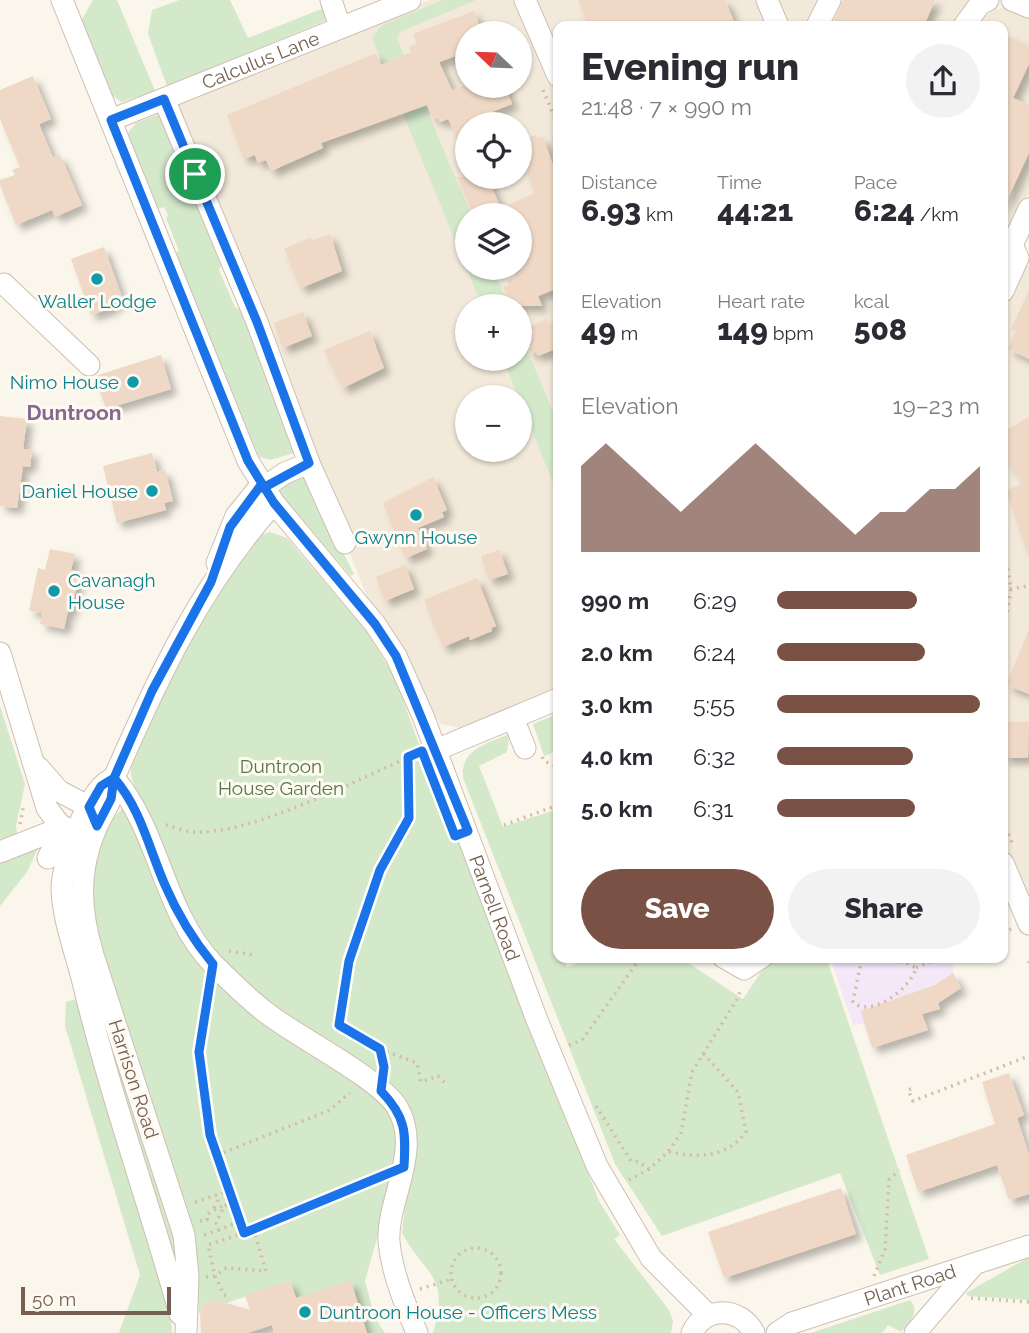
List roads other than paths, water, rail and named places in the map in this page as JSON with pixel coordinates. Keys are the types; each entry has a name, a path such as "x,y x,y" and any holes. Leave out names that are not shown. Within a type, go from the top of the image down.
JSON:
{"street":[{"name":"Parnell Road","path":"62,0 229,415 266,492 387,640 409,683 429,751 597,1166 651,1258 708,1315"},
{"path":"331,0 340,27"},
{"name":"Calculus Lane","path":"111,120 410,0"},
{"path":"525,0 553,64"},
{"path":"767,0 776,21"},
{"path":"820,21 830,0"},
{"path":"968,21 980,4 988,0"},
{"path":"1012,0 1029,7"},
{"path":"164,99 257,322 308,460 345,543"},
{"path":"1008,280 1018,258 1014,247 1029,209"},
{"path":"1,285 89,365"},
{"path":"34,762 59,792 93,816 111,799 114,778 152,691 211,582 266,492 308,460"},
{"path":"0,653 47,808 70,830"},
{"path":"429,751 553,701"},
{"path":"513,718 526,748"},
{"path":"114,778 129,797 165,886 194,939 213,964 267,1014 373,1086 397,1107 406,1132 404,1167 388,1240 401,1295 417,1333"},
{"name":"Harrison Road","path":"93,816 70,830 64,866 64,903 100,1050 186,1333"},
{"name":"Harrison Road","path":"93,816 83,876 82,910 97,967 184,1235 188,1266 186,1333"},
{"path":"0,852 70,830"},
{"path":"48,858 70,830"},
{"path":"1008,875 1029,925"},
{"name":"Plant Road","path":"708,1315 731,1313 784,1328 1029,1246"},
{"path":"915,1333 974,1265"},
{"path":"731,1313 749,1323 754,1333"},
{"path":"692,1333 708,1315"}],"place":[{"name":"Waller Lodge","path":"97,279"},
{"name":"Nimo House","path":"133,382"},
{"name":"Daniel House","path":"152,491"},
{"name":"Gwynn House","path":"416,515"},
{"name":"Cavanagh House","path":"54,591"},
{"name":"Duntroon House - Officers Mess","path":"305,1312"}],"district":[{"name":"Duntroon","path":"74,413"}],"park label":[{"name":"Duntroon House Garden","path":"281,777"}]}
